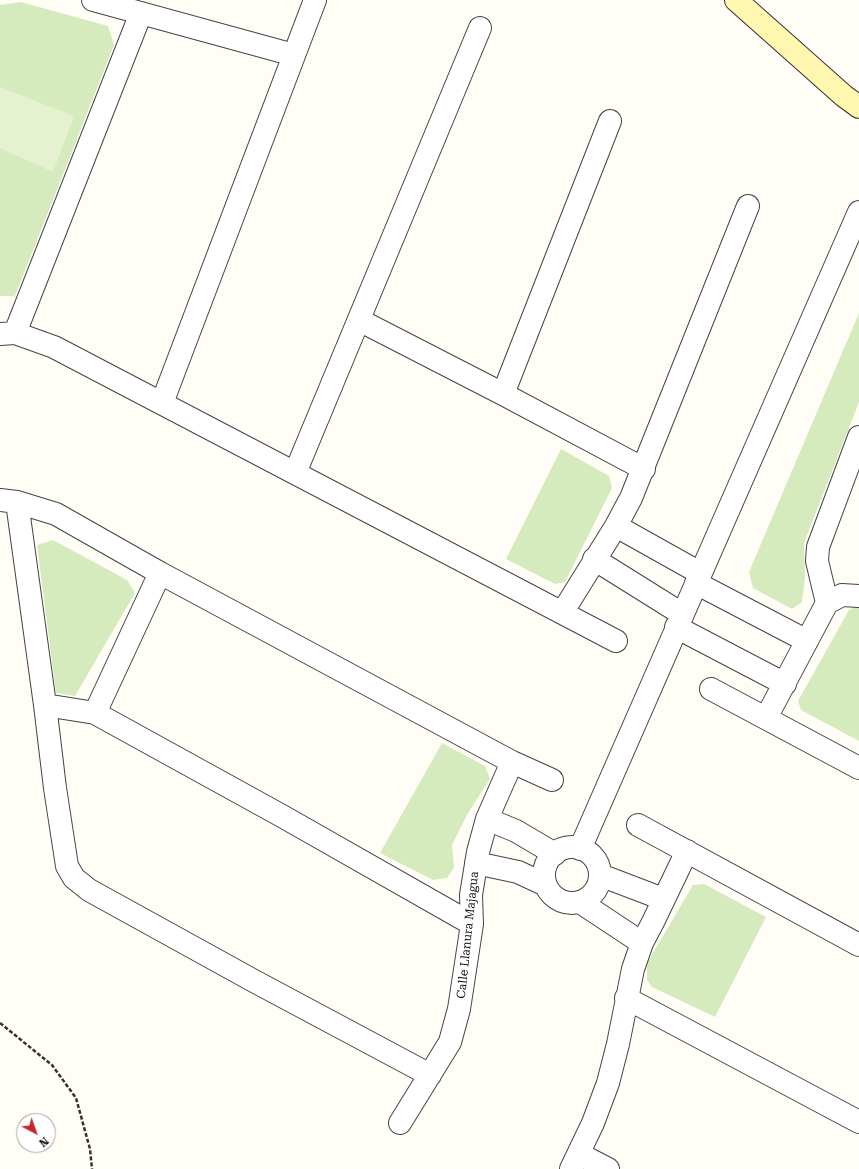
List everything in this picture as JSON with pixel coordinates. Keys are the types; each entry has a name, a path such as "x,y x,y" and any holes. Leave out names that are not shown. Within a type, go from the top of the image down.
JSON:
{"street":[{"path":"93,0 294,55"},
{"path":"162,403 315,0"},
{"path":"736,0 844,96 859,107"},
{"path":"141,13 7,334 54,347 616,641"},
{"path":"295,473 480,28"},
{"path":"503,394 610,121"},
{"path":"562,613 616,526 631,498 644,469 748,206"},
{"path":"580,849 859,212"},
{"path":"359,320 644,469"},
{"path":"827,603 817,561 818,547 859,437"},
{"path":"430,1074 261,985 89,890 74,878 67,866 54,788 45,705 8,501 56,514 160,573 512,762 552,780"},
{"path":"616,526 698,578 807,641"},
{"path":"594,560 679,620 784,684"},
{"path":"95,714 160,573"},
{"path":"766,718 827,603 842,595 859,596"},
{"path":"711,689 859,768"},
{"path":"45,705 95,714 282,816 472,924"},
{"name":"Calle Llanura Majagua","path":"400,1123 450,1042 460,1009 472,924 471,895 476,863 487,819 512,762"},
{"path":"487,819 516,831 555,854"},
{"path":"638,825 859,945"},
{"path":"571,847 580,849 588,852 595,858 599,866 599,884 595,892 580,902 568,902 556,898 546,885 545,868 549,860 562,849 571,847"},
{"path":"608,1169 575,1162 608,1083 618,1044 632,969 642,943 687,852"},
{"path":"476,863 518,872 546,885"},
{"path":"600,875 663,900"},
{"path":"580,902 642,943"},
{"path":"626,998 859,1122"}],"path":[{"path":"0,1022 52,1065 76,1098 90,1149 92,1169"}],"green space":[{"path":"21,2 108,26 114,45 15,296 0,296 0,5"},
{"path":"0,87 74,116 53,172 0,148"},
{"path":"859,313 859,402 804,543 805,578 802,602 792,609 753,588 749,572"},
{"path":"561,449 609,476 612,488 565,582 555,584 506,559"},
{"path":"53,540 127,580 135,593 75,696 56,693 37,545"},
{"path":"857,606 859,607 859,741 801,710 798,701 849,610"},
{"path":"442,743 485,766 490,779 468,813 452,845 454,868 447,878 433,880 380,853"},
{"path":"704,884 766,917 715,1017 652,987 647,980 647,963 693,885"}]}
